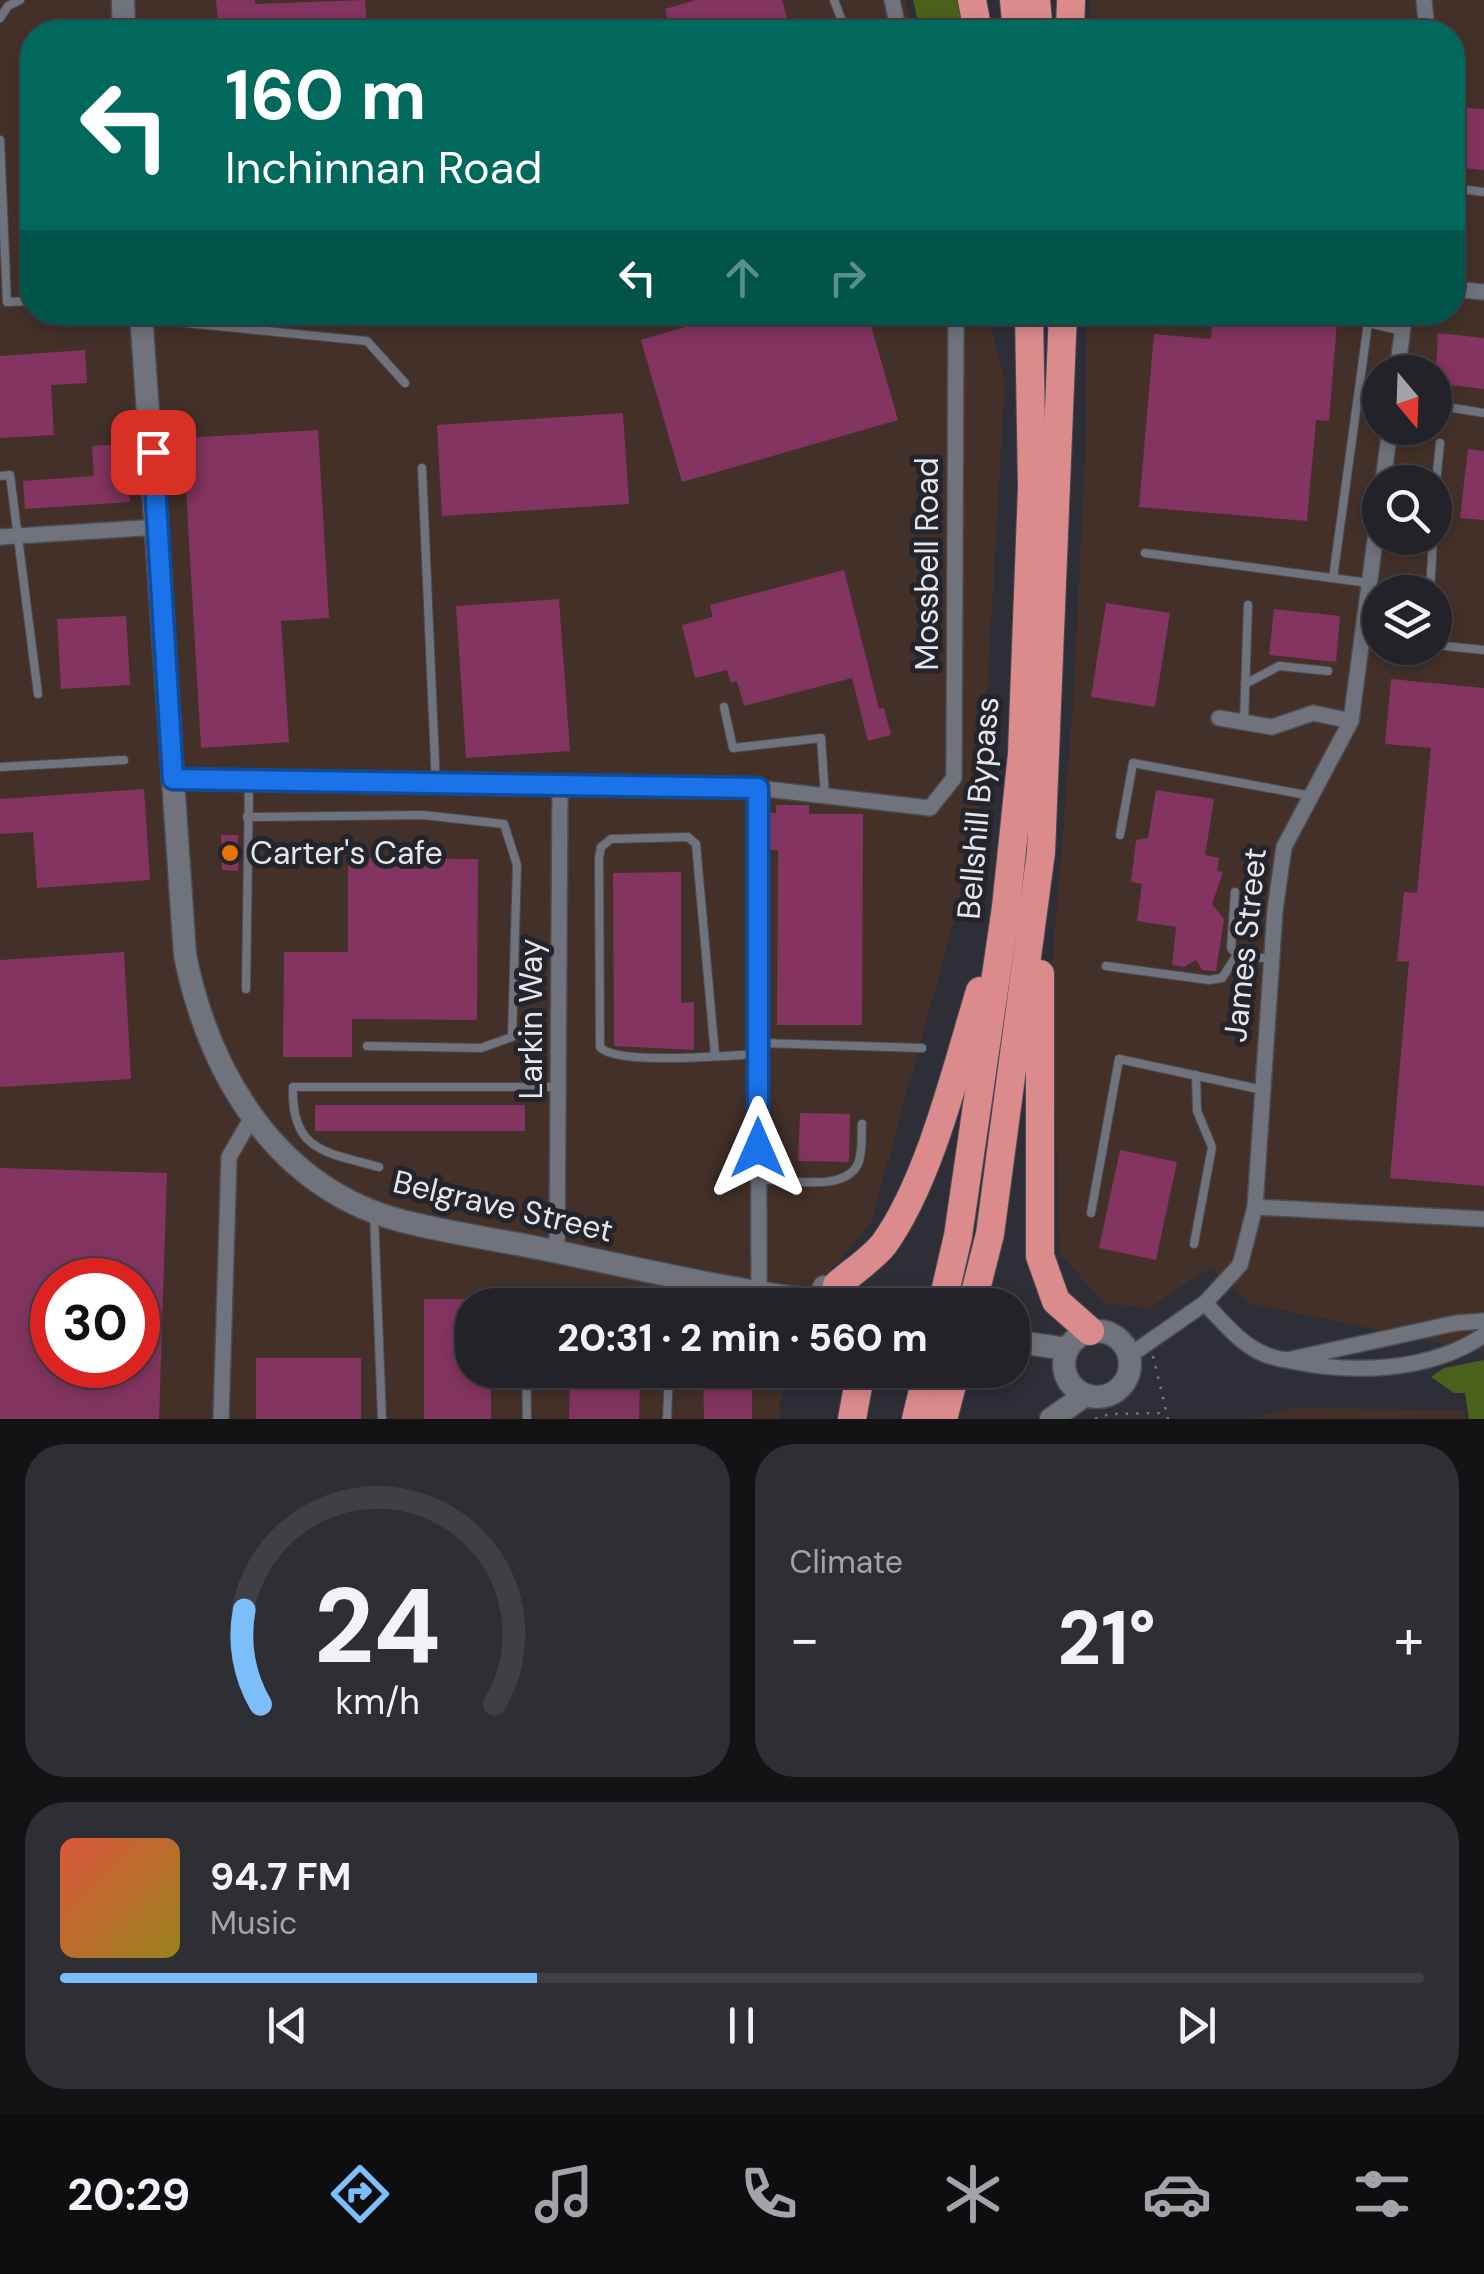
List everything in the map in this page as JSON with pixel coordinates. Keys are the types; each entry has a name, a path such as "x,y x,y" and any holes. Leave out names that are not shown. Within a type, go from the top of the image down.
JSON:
{"highway":[{"name":"Bellshill Bypass","path":"946,1288 958,1236 1006,907 1022,754 1032,488 1028,325"},
{"name":"Bellshill Bypass","path":"976,1288 990,1234 1041,852 1061,325"},
{"path":"1041,852 1040,1256 1056,1300 1090,1331"},
{"path":"837,1284 883,1245 914,1186 942,1112 1006,907"},
{"path":"852,1419 858,1388"},
{"path":"916,1419 924,1388"},
{"path":"944,1419 952,1388"}],"street":[{"name":"Belgrave Street","path":"140,325 159,526 185,955 196,1009 230,1088 269,1141 323,1184 374,1211 400,1221 730,1288"},
{"name":"Mossbell Road","path":"825,796 930,808 954,778 956,325"},
{"path":"1399,355 1403,325"},
{"path":"0,537 159,526"},
{"name":"James Street","path":"1084,1396 1096,1398 1120,1389 1130,1368 1129,1356 1205,1303 1240,1265 1256,1207 1272,960 1284,847 1352,720 1362,637"},
{"path":"1219,718 1272,727 1313,712 1352,720"},
{"path":"173,779 758,788 825,796"},
{"name":"Larkin Way","path":"557,1252 560,787"},
{"path":"758,788 759,1288"},
{"path":"221,1419 230,1157 251,1119"},
{"path":"1256,1207 1484,1218"},
{"path":"822,1288 837,1284 845,1288"},
{"path":"1205,1303 1240,1341 1271,1358 1335,1370 1394,1366 1463,1350 1484,1335"},
{"path":"1286,1360 1456,1322 1484,1321"},
{"path":"1030,1343 1067,1349 1090,1331 1117,1337 1129,1356"},
{"path":"1051,1419 1084,1396 1065,1376 1067,1349"}],"lane":[{"path":"0,18 8,6 20,0"},
{"path":"0,140 7,302 20,301"},
{"path":"224,325 368,342 405,382"},
{"path":"1334,578 1368,325"},
{"path":"1376,325 1402,331"},
{"path":"1452,407 1484,412"},
{"path":"422,468 436,785"},
{"path":"0,476 10,476 38,694"},
{"path":"1145,552 1362,582"},
{"path":"1244,722 1248,605"},
{"path":"1452,646 1484,650"},
{"path":"1245,684 1279,666 1328,671"},
{"path":"724,706 733,748 821,738 825,796"},
{"path":"0,767 124,760"},
{"path":"1120,836 1132,763 1312,796"},
{"path":"246,989 250,778"},
{"path":"247,816 423,815 504,824 517,864 512,1037 482,1048 367,1046"},
{"path":"715,1055 696,844 688,836 610,839 601,847 599,858 600,1047 614,1057 715,1055 758,1048 922,1048"},
{"path":"1235,892 1230,942 1237,955"},
{"path":"1237,955 1272,960"},
{"path":"1106,966 1209,980 1222,978 1237,955"},
{"path":"1091,1213 1119,1058 1263,1090"},
{"path":"1194,1244 1212,1148 1198,1110 1196,1075"},
{"path":"379,1167 327,1152 304,1140 292,1118 293,1087 558,1086"},
{"path":"758,1180 823,1182 849,1175 859,1162 862,1124"},
{"path":"374,1211 382,1419"},
{"path":"671,1276 671,1288"},
{"path":"526,1388 527,1419"},
{"path":"668,1419 669,1388"}],"path":[{"path":"1095,1419 1110,1414 1167,1416 1149,1340"}],"shaded area":[{"path":"0,0 906,0 911,20 20,20 20,325 990,325 1005,381 979,830 871,1222 816,1288 455,1288 455,1388 782,1388 779,1419 0,1419"},
{"path":"1090,0 1484,0 1484,1352 1248,1303 1211,1267 1149,1308 1104,1303 1060,1254 1051,981 1073,705 1087,417 1086,325 1465,325 1465,20 1089,20"},
{"path":"1295,1408 1464,1410 1465,1419 1247,1419"}],"green space":[{"path":"913,0 965,0 968,20 917,20"},
{"path":"1484,1360 1484,1419 1469,1419 1465,1393 1454,1393 1431,1377 1444,1368"}],"building":[{"path":"216,0 255,0 255,4 365,0 366,20 218,20"},
{"path":"696,0 782,0 788,20 668,20 665,9"},
{"path":"1465,108 1484,109 1484,170 1465,168"},
{"path":"692,325 871,325 898,420 682,482 641,340"},
{"path":"1212,325 1337,325 1329,421 1316,420 1307,521 1139,507 1154,334 1211,339"},
{"path":"1438,333 1484,338 1484,389 1452,385 1452,355 1437,355"},
{"path":"85,350 87,383 51,385 54,435 0,438 0,356"},
{"path":"623,413 629,504 442,516 437,425"},
{"path":"318,430 329,618 281,621 289,742 201,748 183,438"},
{"path":"126,444 130,502 25,509 23,481 94,476 92,446"},
{"path":"1468,449 1484,451 1484,520 1460,518"},
{"path":"844,570 879,709 884,708 891,735 868,741 852,678 744,706 737,681 731,683 727,670 695,678 682,625 713,617 710,605"},
{"path":"559,599 570,751 466,758 456,606"},
{"path":"1106,603 1170,613 1155,707 1091,697"},
{"path":"1274,609 1340,616 1336,662 1269,655"},
{"path":"126,616 130,685 61,689 57,619"},
{"path":"1391,679 1484,688 1484,1186 1390,1178 1409,962 1397,961 1404,892 1417,893 1431,748 1385,744"},
{"path":"144,789 150,880 37,888 33,832 0,834 0,799"},
{"path":"1156,790 1214,799 1205,855 1219,858 1217,871 1223,872 1212,904 1224,919 1216,971 1202,970 1196,960 1184,967 1172,965 1176,927 1137,921 1142,884 1131,882 1136,840 1148,838"},
{"path":"776,805 809,805 809,814 863,814 862,1025 777,1025 778,850 769,850 769,813 776,813"},
{"name":"Carter's Cafe","path":"221,835 238,835 238,871 222,870"},
{"path":"348,858 478,859 477,1020 352,1019 352,1057 283,1057 284,952 348,952"},
{"path":"681,872 681,1003 694,1002 694,1050 614,1046 613,873"},
{"path":"124,952 131,1079 0,1087 0,960"},
{"path":"315,1105 525,1105 525,1131 315,1131"},
{"path":"800,1113 850,1114 849,1162 798,1161"},
{"path":"1120,1150 1177,1162 1156,1260 1099,1248"},
{"path":"0,1168 167,1173 159,1419 0,1419"},
{"path":"424,1299 455,1299 455,1388 491,1388 491,1419 424,1419"},
{"path":"256,1358 361,1358 361,1419 256,1419"},
{"path":"570,1388 640,1388 639,1419 569,1419"},
{"path":"703,1388 752,1388 752,1419 704,1419"}],"place":[{"name":"Carter's Cafe","path":"230,853"}],"route":[{"path":"153,452 173,779 758,788 758,1148"}]}
